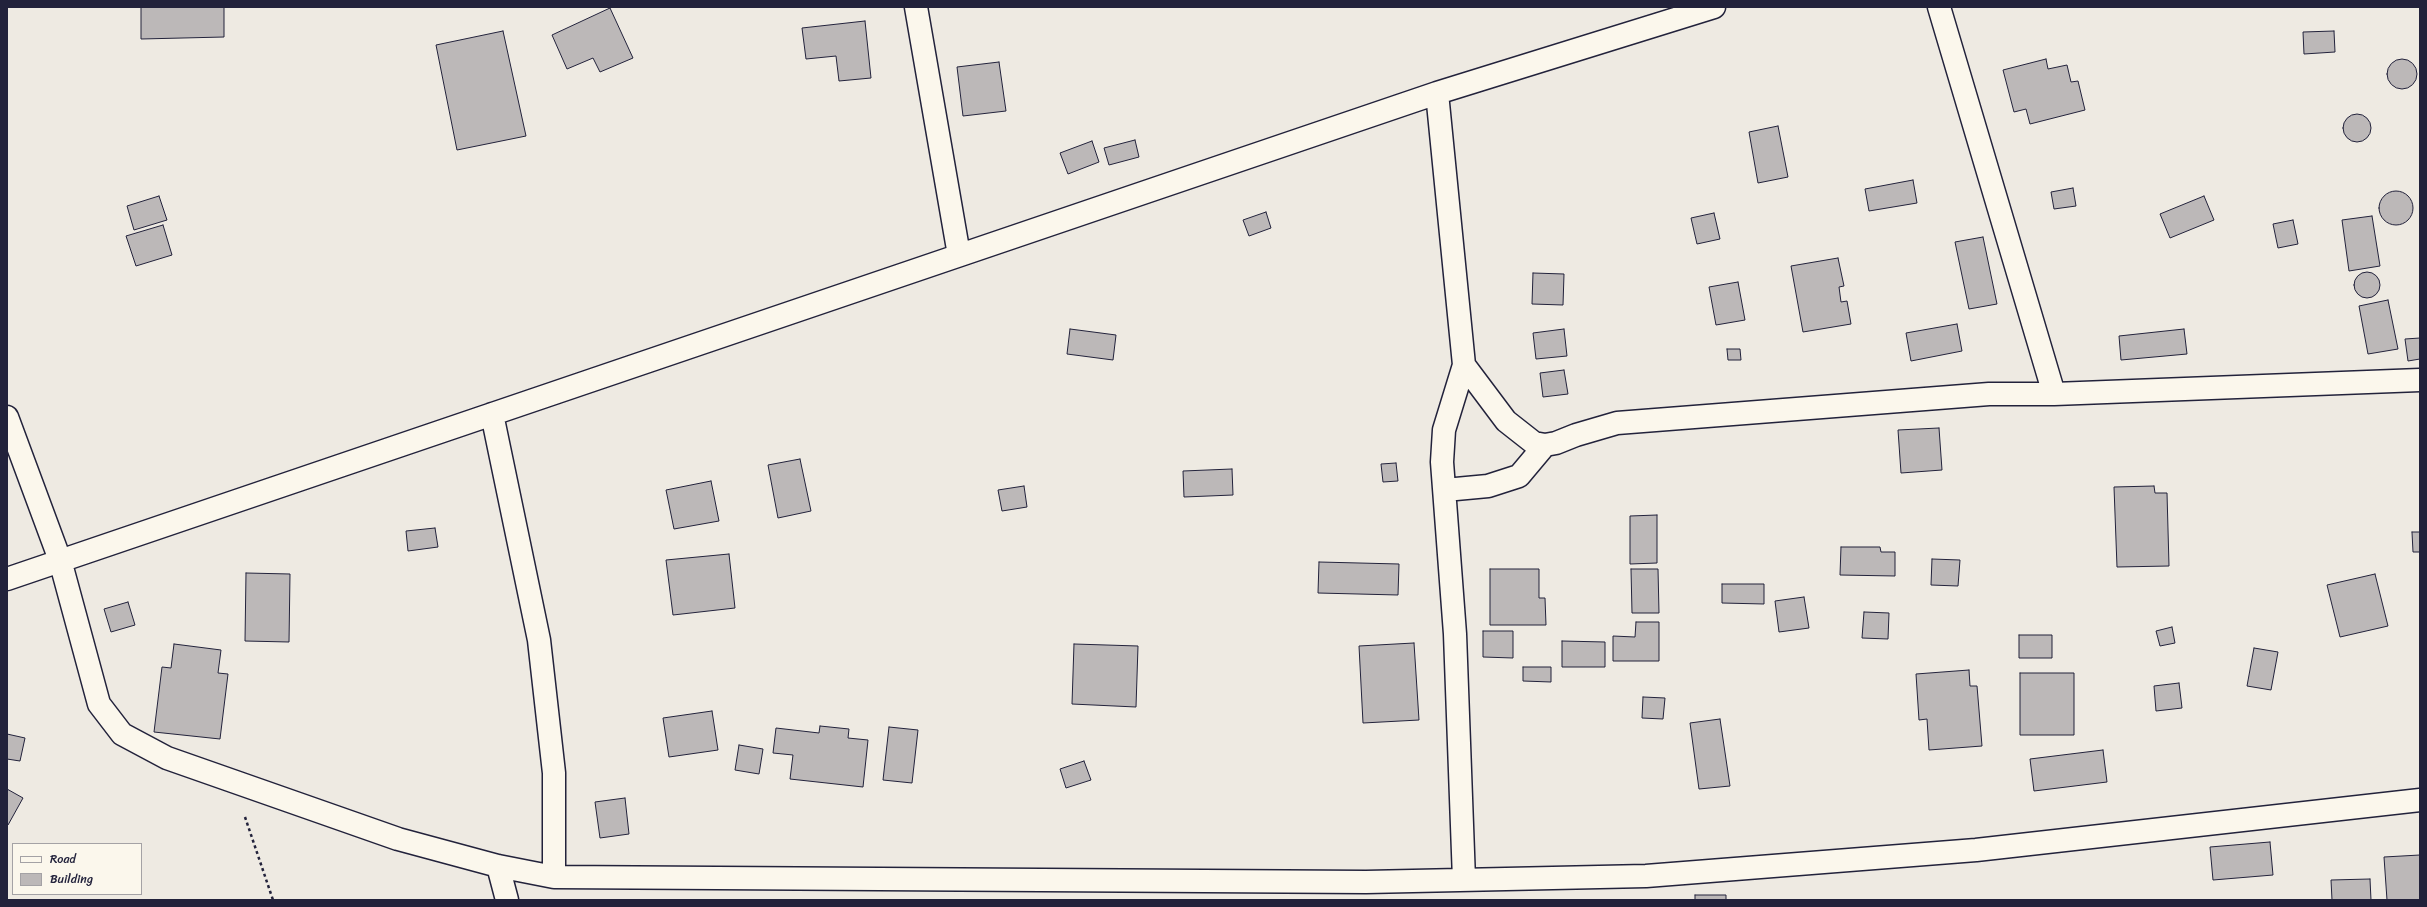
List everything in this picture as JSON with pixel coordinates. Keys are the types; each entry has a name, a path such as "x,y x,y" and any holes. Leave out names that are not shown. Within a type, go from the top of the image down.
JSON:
{"street":[{"path":"916,7 959,255"},
{"path":"7,579 1660,15 1714,7"},
{"path":"1939,7 2054,394"},
{"path":"1437,92 1464,365 1444,430 1442,462 1455,634 1464,880"},
{"path":"1464,365 1506,421 1534,443 1545,445 1617,423 1989,394 2054,394 2420,380"},
{"path":"492,414 539,640 554,774 554,877"},
{"path":"7,417 60,560 99,704 122,734 167,758 398,839 498,866 554,877 1367,891 1464,880 1646,876 1976,850 2420,800"},
{"path":"1445,490 1488,486 1519,476 1545,445"},
{"path":"498,866 507,900"}],"path":[{"path":"232,781 273,900"}],"building":[{"path":"141,7 224,7 224,37 141,39"},
{"path":"610,8 633,58 600,72 593,58 567,69 552,35"},
{"path":"865,21 871,78 839,81 836,56 806,59 802,28"},
{"path":"503,31 526,136 457,150 436,45"},
{"path":"2334,31 2335,52 2304,54 2303,32"},
{"path":"2046,59 2048,69 2067,65 2071,82 2078,81 2085,110 2030,124 2026,109 2014,112 2003,70"},
{"path":"2402,59 2413,63 2417,74 2413,85 2402,89 2391,85 2387,74 2391,63"},
{"path":"999,62 1006,111 963,116 957,67"},
{"path":"2357,114 2367,118 2371,128 2367,138 2357,142 2347,138 2343,128 2347,118"},
{"path":"1778,126 1788,177 1758,183 1749,132"},
{"path":"1135,140 1139,157 1109,165 1104,148"},
{"path":"1092,141 1099,162 1068,174 1060,153"},
{"path":"1913,180 1917,203 1869,211 1865,189"},
{"path":"2073,188 2076,206 2054,209 2051,192"},
{"path":"2396,191 2408,196 2413,208 2408,220 2396,225 2384,220 2379,208 2384,196"},
{"path":"159,196 167,220 134,230 127,206"},
{"path":"2204,196 2214,220 2170,238 2160,214"},
{"path":"1266,212 1271,228 1249,236 1243,220"},
{"path":"1714,213 1720,239 1697,244 1691,218"},
{"path":"2372,216 2380,266 2349,271 2342,220"},
{"path":"2293,220 2298,244 2278,248 2273,224"},
{"path":"163,225 172,255 136,266 126,236"},
{"path":"1983,237 1997,304 1969,309 1955,242"},
{"path":"1838,258 1844,286 1839,287 1841,302 1847,301 1851,324 1803,332 1791,266"},
{"path":"2367,272 2376,276 2380,285 2376,294 2367,298 2358,294 2354,285 2358,276"},
{"path":"1533,273 1564,274 1563,305 1532,304"},
{"path":"1738,282 1745,320 1716,325 1709,287"},
{"path":"2388,300 2398,349 2368,354 2359,306"},
{"path":"1957,324 1962,351 1911,361 1906,333"},
{"path":"1070,329 1116,335 1113,360 1067,354"},
{"path":"1564,329 1567,356 1536,359 1533,333"},
{"path":"2184,329 2187,354 2121,360 2119,336"},
{"path":"2420,338 2420,359 2408,361 2405,339"},
{"path":"1727,349 1740,349 1741,360 1728,360"},
{"path":"1564,370 1568,394 1543,397 1540,373"},
{"path":"1939,428 1942,470 1901,473 1898,430"},
{"path":"800,459 811,511 778,518 768,465"},
{"path":"1396,463 1398,481 1383,482 1381,464"},
{"path":"1232,469 1233,495 1184,497 1183,471"},
{"path":"711,481 719,521 674,529 666,490"},
{"path":"1024,486 1027,507 1002,511 998,490"},
{"path":"2154,486 2155,493 2167,493 2169,566 2117,567 2114,487"},
{"path":"1657,515 1657,563 1630,564 1630,516"},
{"path":"435,528 438,547 408,551 406,531"},
{"path":"2412,532 2420,532 2420,552 2413,552"},
{"path":"1841,547 1880,547 1881,552 1895,552 1895,576 1840,575"},
{"path":"729,554 735,608 673,615 666,560"},
{"path":"1932,559 1960,560 1958,586 1931,585"},
{"path":"1319,562 1399,564 1398,595 1318,593"},
{"path":"1490,569 1539,569 1539,598 1545,598 1546,625 1490,625"},
{"path":"1631,569 1658,569 1659,613 1632,613"},
{"path":"246,573 290,574 289,642 245,641"},
{"path":"2375,574 2388,626 2340,637 2327,585"},
{"path":"1722,584 1764,584 1764,604 1722,603"},
{"path":"1804,597 1809,628 1779,632 1775,601"},
{"path":"128,602 135,625 111,632 104,609"},
{"path":"1864,612 1889,613 1888,639 1862,638"},
{"path":"1636,622 1659,622 1659,661 1613,661 1613,636 1635,637"},
{"path":"2172,627 2175,643 2160,646 2156,631"},
{"path":"1483,631 1513,631 1513,658 1483,657"},
{"path":"2019,635 2052,635 2052,658 2019,658"},
{"path":"1562,641 1605,642 1605,667 1562,667"},
{"path":"1414,643 1419,720 1363,723 1359,646"},
{"path":"174,644 221,650 218,673 228,674 220,739 154,732 162,667 171,668"},
{"path":"1074,644 1138,646 1136,707 1072,704"},
{"path":"2254,648 2278,652 2271,690 2247,686"},
{"path":"1523,667 1551,667 1551,682 1523,681"},
{"path":"1969,670 1970,686 1977,686 1982,746 1929,750 1927,719 1919,720 1916,674"},
{"path":"2020,673 2074,673 2074,735 2020,735"},
{"path":"2179,683 2182,708 2156,711 2154,686"},
{"path":"1643,697 1665,698 1663,719 1642,718"},
{"path":"712,711 718,750 669,757 663,718"},
{"path":"1720,719 1730,786 1699,789 1690,723"},
{"path":"820,726 849,729 848,738 868,740 863,787 790,779 793,755 773,753 776,728 819,733"},
{"path":"889,727 918,730 912,783 883,780"},
{"path":"7,734 25,738 20,761 7,759"},
{"path":"739,745 763,749 759,774 735,770"},
{"path":"2103,750 2107,782 2034,791 2030,759"},
{"path":"1084,761 1091,780 1066,788 1060,769"},
{"path":"7,789 23,798 8,825 7,825"},
{"path":"625,798 629,834 600,838 595,802"},
{"path":"2270,842 2273,875 2213,880 2210,847"},
{"path":"2420,855 2420,900 2387,900 2384,857"},
{"path":"2370,879 2371,900 2332,900 2331,880"},
{"path":"1695,895 1726,895 1726,900 1695,900"}]}
